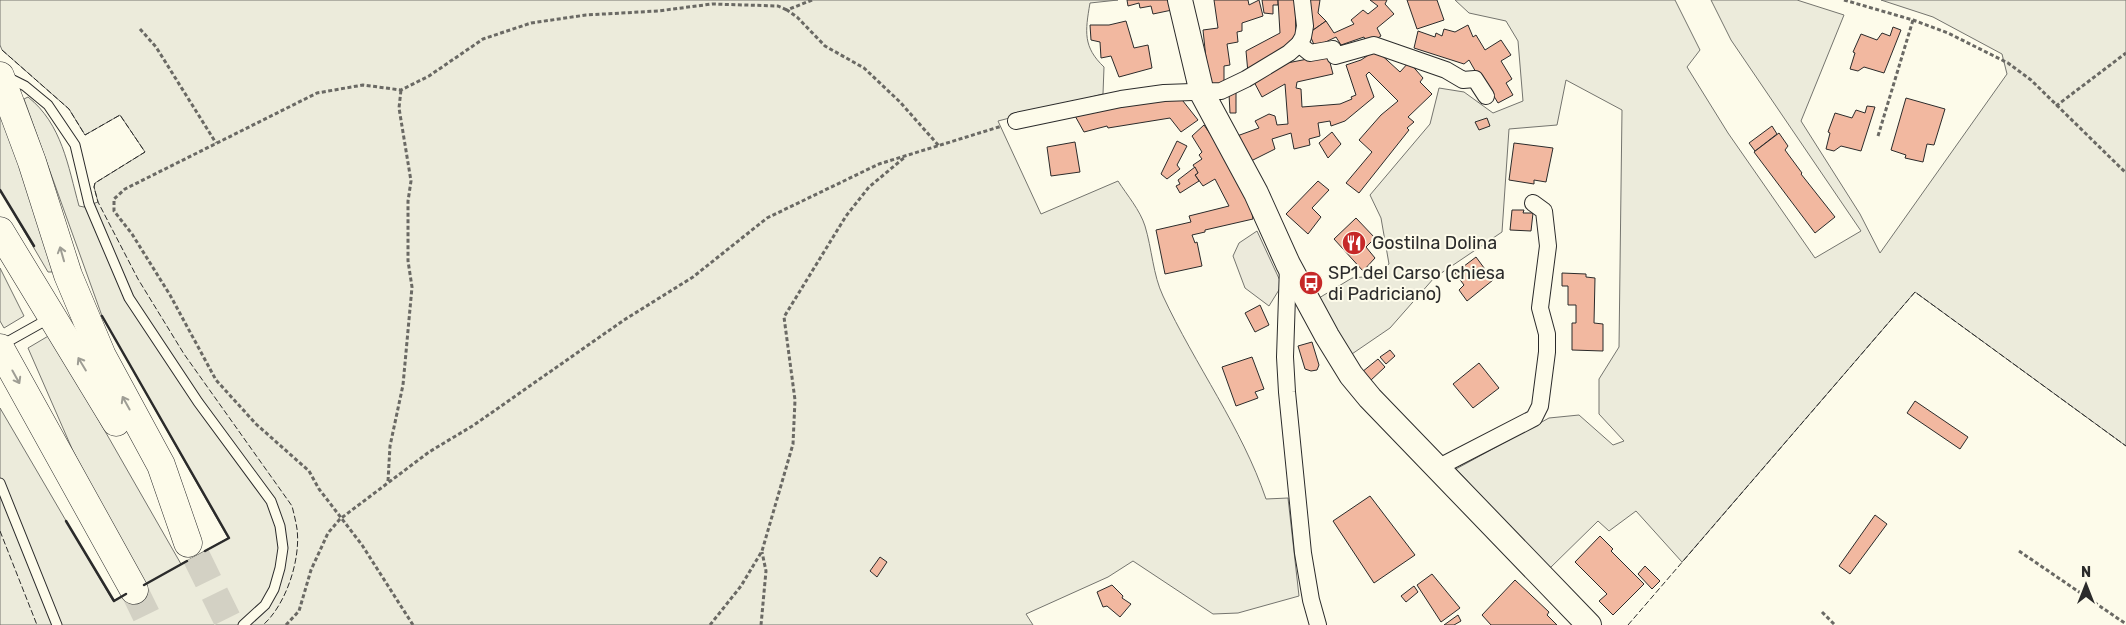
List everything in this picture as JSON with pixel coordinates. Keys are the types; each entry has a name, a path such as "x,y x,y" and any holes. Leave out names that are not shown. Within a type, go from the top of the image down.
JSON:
{"highway":[{"path":"0,75 32,162 68,276 113,379 161,465 192,550 0,232"},
{"path":"0,347 130,583 61,492 0,386"}],"main road":[{"path":"1180,0 1202,93 1256,193 1288,264 1351,375 1437,468 1589,625"}],"street":[{"path":"1016,121 1121,99 1164,93 1221,91 1246,79 1289,53 1299,44 1303,37 1305,26 1302,0"},
{"path":"1299,44 1310,53 1333,49 1335,56 1374,45 1385,47 1446,70 1463,80 1475,79 1486,96"},
{"path":"1437,468 1534,418 1540,406 1547,334 1540,308 1545,280 1548,239 1544,211 1532,203"},
{"path":"1288,264 1287,392 1303,553 1311,600 1318,625"}],"lane":[{"path":"0,75 25,86 48,105 75,145 90,204 129,298 198,402 271,501 280,526 284,548 280,568 274,589 265,605 243,625"},
{"path":"0,347 52,316"},
{"path":"0,483 57,625"}],"path":[{"path":"788,10 812,0"},
{"path":"1844,0 1913,20 1948,33 2008,64 2030,80 2126,173"},
{"path":"413,625 362,545 340,519 310,471 256,424 216,380 170,295 132,234 114,211 114,199 125,189 317,93 363,85 401,90 429,76 483,39 531,23 586,15 658,11 712,4 778,6 788,10 825,46 864,68 900,102 938,146"},
{"path":"1878,136 1913,20"},
{"path":"140,29 156,47 216,143"},
{"path":"2056,106 2126,53"},
{"path":"388,482 390,446 403,385 412,287 408,261 408,201 411,181 399,108 401,90"},
{"path":"286,625 298,611 311,570 328,533 340,519 429,452 542,380 624,320 693,277 767,218 879,164 1016,121"},
{"path":"710,625 741,586 762,552 793,444 795,400 784,317 846,216 869,187 907,155"},
{"path":"2019,551 2126,624"},
{"path":"761,625 766,571 762,552"},
{"path":"1822,612 1835,625"}],"shaded area":[{"path":"0,0 1118,0 1090,3 1088,13 1087,38 1089,46 1097,60 1104,67 1103,94 998,121 1041,214 1118,181 1137,208 1145,226 1157,279 1163,296 1244,447 1266,499 1288,498 1299,596 1238,613 1213,614 1133,561 1108,577 1026,614 1033,625 0,625 0,408 113,601 144,584 73,451 28,348 50,335 181,564 228,538 102,316 24,99 28,97 40,108 56,133 67,161 79,206 84,207 98,202 94,187 95,183 145,152 120,115 85,135 69,109 2,50 0,45"},
{"path":"1455,0 1675,0 1700,50 1687,67 1728,133 1815,258 1861,231 1731,40 1711,0 1797,0 1844,15 1801,121 1860,214 1880,253 2007,74 2002,54 1933,17 1881,0 2126,0 2126,446 1915,292 1682,562 1636,511 1609,531 1598,521 1549,569 1456,469 1549,418 1579,415 1613,445 1624,441 1599,414 1599,379 1619,347 1622,110 1566,80 1557,125 1509,129 1502,232 1434,278 1390,328 1349,356 1319,298 1352,278 1374,276 1389,264 1381,218 1370,195 1430,124 1439,88 1464,92 1493,113 1523,101 1518,41 1506,21 1469,13"},
{"path":"0,112 21,165 54,268 52,272 48,272 0,190"},
{"path":"1257,231 1282,285 1269,306 1245,288 1233,256 1239,243"},
{"path":"0,268 24,316 4,328 0,321"}],"building":[{"path":"1127,0 1171,0 1172,10 1153,14 1151,6 1140,8 1139,3 1128,6"},
{"path":"1214,0 1248,0 1249,5 1259,0 1263,16 1242,23 1242,31 1237,32 1238,42 1227,44 1230,65 1224,66 1224,83 1209,87 1203,30 1218,28"},
{"path":"1262,0 1278,0 1278,5 1273,5 1273,14 1264,13"},
{"path":"1278,0 1295,0 1296,38 1248,73 1246,51 1280,33"},
{"path":"1307,0 1320,0 1318,13 1326,21 1313,30 1309,21"},
{"path":"1370,0 1387,0 1385,4 1394,14 1377,28 1381,36 1367,44 1364,37 1341,45 1336,37 1315,47 1309,33 1326,21 1334,33 1354,24 1351,20 1363,10 1368,14 1378,6"},
{"path":"1407,0 1437,0 1444,20 1417,29"},
{"path":"1126,21 1134,48 1148,45 1152,68 1119,77 1111,56 1101,58 1100,42 1091,40 1090,25 1109,25"},
{"path":"1468,25 1473,37 1476,35 1485,50 1501,40 1511,55 1501,61 1512,79 1506,83 1513,95 1498,103 1480,73 1477,74 1469,60 1464,64 1414,48 1418,31 1435,37 1436,33 1442,36 1444,29 1455,32"},
{"path":"1893,27 1901,30 1884,73 1864,67 1858,71 1850,69 1855,53 1853,52 1861,34 1877,40 1882,33 1890,36"},
{"path":"1376,50 1400,72 1409,62 1423,78 1420,82 1432,94 1408,117 1414,122 1407,128 1409,130 1359,193 1346,183 1372,152 1359,140 1381,115 1398,101 1369,72 1366,75 1374,97 1345,121 1331,126 1330,121 1318,123 1320,136 1309,139 1310,145 1294,149 1291,133 1272,139 1275,149 1249,162 1237,136 1259,128 1255,121 1269,114 1275,116 1277,125 1288,124 1285,84 1262,97 1253,80 1277,65 1328,55 1333,74 1297,82 1296,88 1301,89 1302,107 1340,104 1352,99 1351,97 1356,95 1346,65 1361,60"},
{"path":"1236,91 1236,113 1230,113 1229,94"},
{"path":"1179,96 1198,120 1181,132 1170,118 1108,128 1107,126 1084,132 1074,114"},
{"path":"1906,98 1945,109 1934,145 1927,144 1923,162 1905,158 1906,155 1891,150"},
{"path":"1867,106 1875,107 1861,151 1841,146 1834,151 1826,149 1830,133 1828,132 1835,113 1852,118 1856,110 1865,113"},
{"path":"1487,118 1490,126 1479,130 1475,122"},
{"path":"1204,125 1250,203 1253,219 1205,230 1205,232 1192,235 1195,243 1197,242 1202,266 1165,274 1156,230 1191,222 1189,216 1229,206 1215,179 1203,186 1195,175 1198,173 1193,165 1202,159 1199,155 1202,152 1192,136"},
{"path":"1772,126 1777,134 1755,151 1749,143"},
{"path":"1332,132 1341,144 1328,158 1319,143"},
{"path":"1779,133 1788,146 1785,150 1801,174 1835,217 1815,233 1754,152"},
{"path":"1177,141 1187,146 1177,165 1180,169 1167,179 1161,174"},
{"path":"1075,142 1080,172 1051,176 1047,147"},
{"path":"1514,143 1553,148 1546,182 1534,180 1534,184 1509,180"},
{"path":"1195,167 1198,173 1195,175 1199,181 1180,193 1176,186 1180,184 1178,180"},
{"path":"1318,181 1329,190 1312,208 1321,217 1308,234 1286,214"},
{"path":"1512,210 1524,210 1523,213 1533,213 1531,231 1510,230"},
{"name":"Gostilna Dolina","path":"1356,218 1375,238 1366,247 1375,258 1363,271 1334,239"},
{"path":"1476,257 1493,280 1467,301 1459,290 1464,285 1455,273"},
{"path":"1562,273 1586,274 1586,277 1595,278 1594,323 1603,324 1603,351 1572,350 1572,323 1576,323 1576,305 1568,305 1568,286 1562,286"},
{"path":"1260,305 1269,325 1255,332 1245,313"},
{"path":"1312,342 1319,365 1317,370 1311,371 1305,369 1298,346"},
{"path":"1390,350 1395,356 1386,364 1380,357"},
{"path":"1252,357 1264,389 1255,392 1258,398 1236,406 1222,367"},
{"path":"1378,359 1385,367 1370,381 1362,372"},
{"path":"1479,363 1499,388 1473,408 1453,384"},
{"path":"1915,401 1968,437 1960,449 1907,413"},
{"path":"1370,496 1415,555 1374,583 1333,521"},
{"path":"1875,515 1887,524 1850,574 1839,566"},
{"path":"1600,536 1613,549 1611,551 1644,584 1613,615 1599,601 1607,594 1575,562"},
{"path":"880,557 887,562 877,577 870,571"},
{"path":"1645,566 1660,581 1652,589 1638,574"},
{"path":"1432,574 1460,608 1441,622 1417,585"},
{"path":"1515,580 1549,612 1547,615 1557,625 1491,625 1482,615"},
{"path":"1112,585 1123,596 1122,598 1131,604 1120,617 1107,606 1103,607 1097,592"},
{"path":"1414,586 1418,592 1406,602 1401,596"},
{"path":"1458,615 1461,621 1454,625 1444,625"}],"tunnel":[{"path":"196,556 230,625"},
{"path":"134,590 151,625"}],"fence":[{"path":"2,50 69,109 85,135 120,115 145,152 95,183 94,187 98,202 138,279 184,354 292,506 297,526 298,541 294,567 279,606 263,625"},
{"path":"1628,625 1915,292 2126,446"},
{"path":"0,531 37,625"}],"wall":[{"path":"0,190 34,246"},
{"path":"102,316 229,538 205,551"},
{"path":"66,521 114,601 126,594"},
{"path":"144,585 187,561"}],"place":[{"name":"Gostilna Dolina","path":"1354,243"},
{"name":"SP1 del Carso (chiesa di Padriciano)","path":"1311,283"}]}
